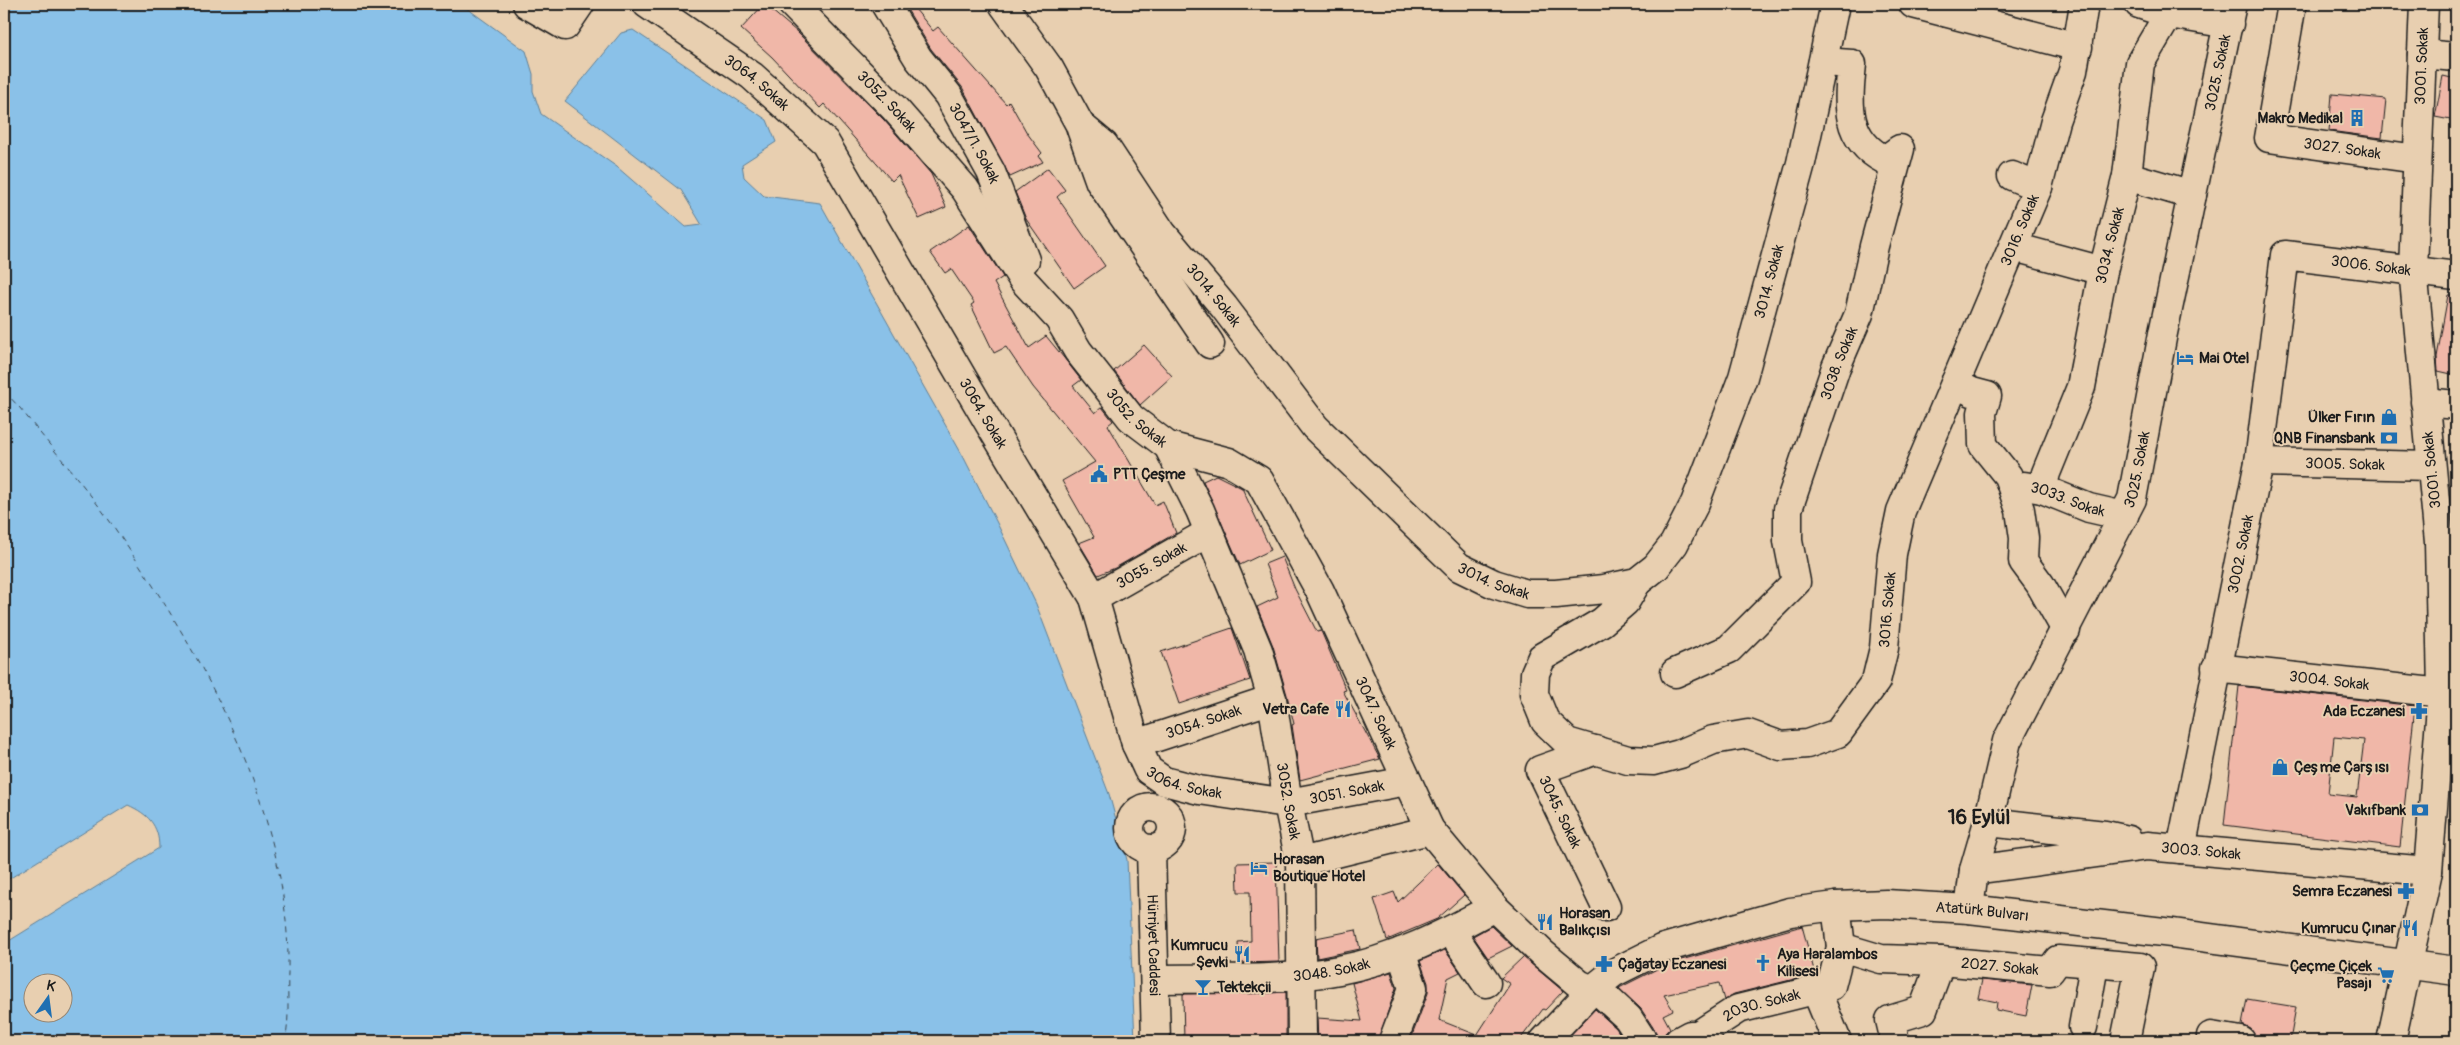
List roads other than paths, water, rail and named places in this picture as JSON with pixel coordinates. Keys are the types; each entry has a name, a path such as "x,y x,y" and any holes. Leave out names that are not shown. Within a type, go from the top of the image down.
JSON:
{"street":[{"path":"527,4 565,26 580,4"},
{"name":"3064. Sokak","path":"647,4 752,76 825,142 990,425 1094,598 1136,744 1148,770 1164,781 1200,790 1288,803"},
{"name":"3052. Sokak","path":"792,4 895,109 965,189 1023,280 1059,319 1078,351 1131,418 1168,446 1200,510 1258,650 1272,699 1288,803 1300,862 1302,1041"},
{"name":"3047/1. Sokak","path":"885,4 918,58 948,95 991,172 1039,297"},
{"name":"3014. Sokak","path":"1004,4 1049,68 1080,125 1104,146 1162,232 1224,307 1315,427 1459,567 1494,584 1527,594 1556,594 1604,589 1637,582 1656,568 1674,544 1695,503 1743,377 1801,163 1835,4"},
{"name":"3016. Sokak","path":"1637,582 1625,602 1602,622 1542,658 1534,673 1534,694 1545,721 1567,742 1628,760 1654,761 1680,754 1713,740 1748,734 1781,746 1807,744 1838,733 1876,681 1884,648 1892,554 1901,511 2014,248 2038,187 2055,121 2073,71 2084,4"},
{"path":"2139,4 2170,9 2230,14"},
{"name":"3027. Sokak","path":"2292,4 2269,138 2417,159"},
{"name":"3001. Sokak","path":"2390,1041 2428,871 2442,693 2448,542 2431,466 2413,269 2424,4"},
{"path":"1929,6 2078,47"},
{"name":"3034. Sokak","path":"2042,488 2081,387 2103,271 2127,176 2140,63 2170,9"},
{"name":"3025. Sokak","path":"1969,909 1974,870 1988,822 2007,741 2132,499 2163,333 2230,14"},
{"path":"2422,54 2456,57"},
{"name":"3038. Sokak","path":"1675,673 1729,649 1796,582 1788,541 1788,509 1836,367 1859,314 1874,246 1900,149 1885,160 1872,153 1860,138 1850,119 1852,64 1823,62"},
{"path":"1080,125 1100,182 1210,344"},
{"path":"2012,176 2038,187"},
{"path":"2127,176 2192,195"},
{"path":"2014,248 2103,271"},
{"name":"3006. Sokak","path":"2285,255 2413,269 2456,276"},
{"name":"3002. Sokak","path":"2181,849 2259,462 2285,255"},
{"path":"1955,383 1972,392 1987,396 1982,413 1984,445 2008,476 2020,510 2024,538 2023,561 2040,584 2066,630"},
{"path":"2425,402 2456,405"},
{"name":"3047. Sokak","path":"1168,446 1229,462 1259,480 1320,591 1430,830 1494,907 1544,954 1580,984 1603,994 1628,1018 1643,1041"},
{"name":"3005. Sokak","path":"2259,462 2431,466"},
{"name":"3033. Sokak","path":"2010,483 2042,488 2089,508 2124,516"},
{"name":"3055. Sokak","path":"1094,598 1208,533"},
{"name":"3004. Sokak","path":"2216,668 2442,693"},
{"name":"3054. Sokak","path":"1136,744 1272,699"},
{"name":"3045. Sokak","path":"1596,750 1540,770 1606,907"},
{"name":"3051. Sokak","path":"1288,803 1407,781"},
{"path":"1988,822 2105,835 2147,846"},
{"path":"1300,862 1430,830"},
{"name":"3003. Sokak","path":"1974,870 2147,846 2428,871"},
{"name":"Hürriyet Caddesi","path":"1151,849 1156,979 1156,1041"},
{"name":"Atatürk Bulvarı","path":"1544,1041 1593,989 1613,973 1661,949 1790,912 1836,906 1886,904 1969,909 2172,933 2456,971"},
{"name":"2030. Sokak","path":"1679,1041 1690,1035 1698,1035 1738,1009 1831,986 1841,948 1836,906"},
{"name":"3048. Sokak","path":"1156,979 1300,976 1340,970 1401,952 1451,931 1494,907"},
{"path":"1451,931 1486,983"},
{"name":"2027. Sokak","path":"1841,948 1881,959 1941,961 2050,971 2058,960 2094,965 2140,967 2125,1041"},
{"path":"1393,1041 1413,988 1401,952"},
{"path":"1895,1041 1890,1020 1923,1010 1941,961"},
{"path":"2083,1027 2094,965"},
{"path":"1816,990 1837,1041"},
{"path":"2211,1036 2241,1041"}],"water":[{"path":"4,4 461,4 526,51 533,74 533,91 541,114 617,167 686,227 702,225 681,190 565,101 621,33 633,30 767,120 776,142 742,164 744,177 764,196 820,203 964,458 997,523 1036,604 1109,794 1127,860 1135,1041 4,1041 4,944 159,848 157,833 151,821 147,816 128,805 4,882"}],"place":[{"name":"Makro Medikal","path":"2357,118"},
{"name":"Mai Otel","path":"2185,358"},
{"name":"Ülker Fırın","path":"2389,417"},
{"name":"QNB Finansbank","path":"2389,438"},
{"name":"PTT Çeşme","path":"1099,474"},
{"name":"Vetra Cafe","path":"1343,709"},
{"name":"Ada Eczanesi","path":"2419,711"},
{"name":"Çeșme Çarșısı","path":"2280,767"},
{"name":"Vakıfbank","path":"2420,810"},
{"name":"Horasan Boutique Hotel","path":"1259,868"},
{"name":"Semra Eczanesi","path":"2406,891"},
{"name":"Horasan Balıkçısı","path":"1545,922"},
{"name":"Kumrucu Çınar","path":"2410,928"},
{"name":"Kumrucu Şevki","path":"1242,954"},
{"name":"Aya Haralambos Kilisesi","path":"1763,963"},
{"name":"Çağatay Eczanesi","path":"1604,964"},
{"name":"Çeçme Çiçek Pasajı","path":"2386,975"},
{"name":"Tektekçii","path":"1203,987"}],"district":[{"name":"16 Eylül","path":"1979,817"}]}
